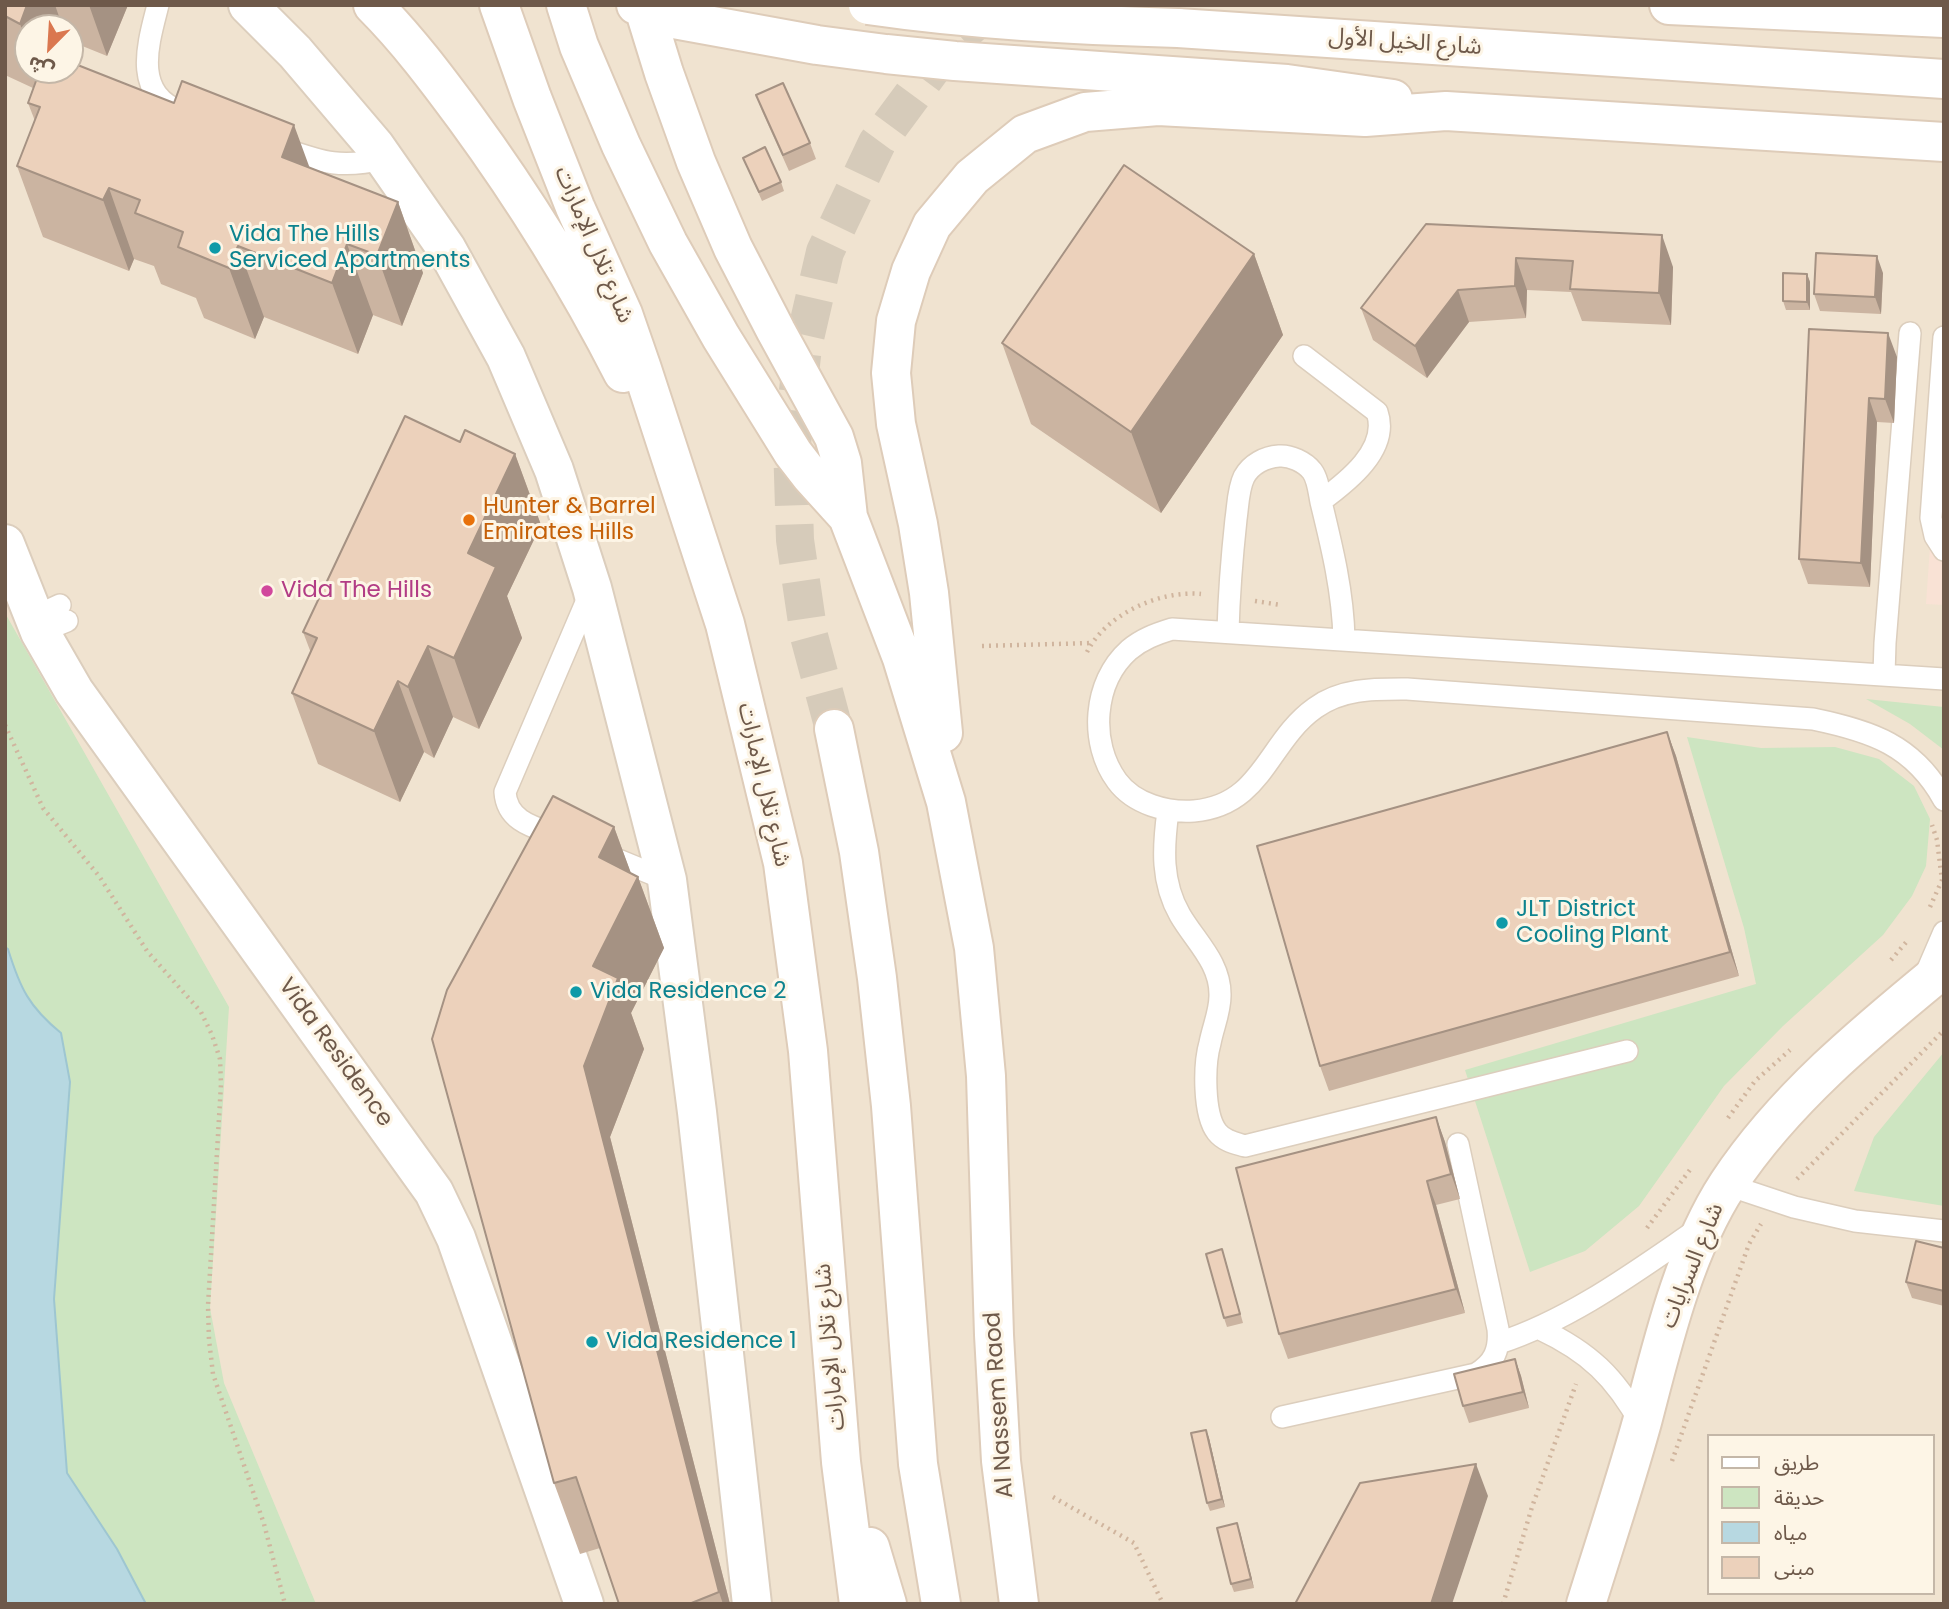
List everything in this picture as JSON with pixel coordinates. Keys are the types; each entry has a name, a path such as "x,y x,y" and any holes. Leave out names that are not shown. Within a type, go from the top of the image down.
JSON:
{"main road":[{"path":"248,5 295,52 384,159 446,248 506,357 554,470 592,588 667,880 697,1112 752,1604"},
{"path":"373,5 445,91 499,163 549,239 594,317 677,479"},
{"name":"شارع تلال الإمارات","path":"499,5 570,195 623,314 725,624 783,863 808,1051 841,1462 859,1604"},
{"name":"شارع الخيل الأول","path":"868,5 964,18 1178,29 1944,79"},
{"path":"1670,5 1944,18"},
{"path":"641,6 674,19 817,45 886,54 1328,88 1446,111"},
{"path":"641,6 696,162 728,235 776,331 834,437 847,489 848,517 902,658 946,802"},
{"path":"565,9 621,145 668,243 721,337 793,453 848,517"},
{"path":"946,802 937,662 929,593 918,524 896,424 891,373 896,321 911,271 932,225 972,177 1025,134 1085,112 1158,106 1365,117 1446,111 1944,142"},
{"name":"Vida Residence","path":"5,544 50,619 74,691 434,1192 456,1238 584,1604"},
{"path":"834,729 859,852 877,978 891,1106 918,1464 942,1604"},
{"name":"Al Nassem Raod","path":"946,802 974,947 986,1076 1001,1461 1019,1604"},
{"name":"شارع السرايات","path":"1587,1604 1676,1302 1706,1224 1728,1185 1759,1141 1855,1042 1931,978"},
{"path":"841,1462 887,1604"},
{"path":"1560,1604 1629,1466"}],"lane":[{"path":"158,5 147,50 147,70 153,89 173,108 199,118"},
{"path":"262,141 326,163 347,166 384,159"},
{"path":"1884,675 1910,333"},
{"path":"1944,337 1931,519 1935,536 1944,550"},
{"path":"1304,356 1377,412 1381,424 1379,436 1355,473 1321,501"},
{"path":"1228,631 1240,492 1245,477 1255,464 1269,457 1285,456 1300,461 1312,471 1334,561 1344,618 1344,639"},
{"path":"592,588 508,783 506,802 510,812 518,819 667,880"},
{"path":"1944,679 1172,629 1149,636 1129,650 1113,669 1103,690 1099,714 1100,738 1107,763 1119,784 1142,801 1168,811 1195,811 1223,805 1245,792 1293,727 1316,707 1345,694 1372,689 1407,689 1813,719 1859,729 1899,748 1933,780 1944,800"},
{"path":"1168,811 1163,846 1166,882 1180,915 1215,967 1220,995 1207,1056 1206,1093 1216,1132 1229,1142 1245,1146 1627,1051"},
{"path":"1931,978 1944,932"},
{"path":"1282,1417 1476,1374 1487,1367 1496,1356 1499,1343 1458,1144"},
{"path":"1728,1185 1855,1221 1944,1231"},
{"path":"1499,1343 1540,1329 1610,1288 1706,1224"},
{"path":"1540,1329 1589,1356 1610,1376 1641,1424"}],"path":[{"path":"1083,662 1092,643 1113,622 1139,606 1167,596 1197,593 1289,607"},
{"path":"982,646 1092,643"},
{"path":"5,725 43,808 99,876 147,951 201,1012 220,1059 222,1084 208,1306 209,1340 216,1384 264,1524 285,1604"},
{"path":"1928,911 1942,880 1937,840 1930,820"},
{"path":"1889,963 1915,932"},
{"path":"1670,1468 1749,1244 1775,1200 1944,1030"},
{"path":"1723,1124 1755,1081 1796,1044"},
{"path":"1644,1233 1700,1156"},
{"path":"1503,1604 1567,1406 1589,1356"},
{"path":"1053,1497 1134,1543 1163,1604"}],"shaded area":[{"path":"5,5 1944,5 1944,1604 5,1604"},
{"path":"1944,345 1944,605 1926,604"}],"green space":[{"path":"5,613 229,1007 210,1308 224,1383 316,1604 5,1604"},
{"path":"1866,699 1944,707 1944,750 1910,724"},
{"path":"1687,737 1761,748 1835,747 1879,759 1914,786 1930,819 1926,866 1912,896 1883,935 1783,1026 1724,1086 1639,1206 1585,1251 1530,1272 1465,1070 1756,984 1744,928"},
{"path":"1944,1052 1944,1206 1854,1191 1874,1137"}],"water":[{"path":"5,947 27,996 61,1033 70,1082 54,1299 67,1473 117,1549 146,1604 5,1604"}],"building":[{"path":"5,5 27,5 24,14 14,14 14,21 5,16"},
{"path":"84,68 174,103 182,81 294,125 282,157 398,202 377,255 347,244 332,283 238,246 229,268 178,247 183,232 135,213 140,200 109,188 103,200 17,166 40,107 28,103 35,84 84,84"},
{"path":"783,83 810,143 783,155 756,95"},
{"path":"765,147 781,182 759,192 743,158"},
{"path":"1124,165 1254,254 1131,432 1002,343"},
{"path":"1426,224 1662,235 1659,293 1570,289 1573,261 1516,258 1515,286 1458,290 1415,346 1361,308"},
{"path":"1816,253 1877,256 1875,297 1814,294"},
{"path":"1783,273 1807,274 1807,302 1783,301"},
{"path":"1809,329 1888,333 1885,399 1869,398 1861,563 1799,559"},
{"path":"405,416 460,442 465,430 515,454 468,553 496,567 454,658 428,646 408,687 398,681 374,731 292,693 317,638 303,632"},
{"name":"JLT District Cooling Plant","path":"1667,732 1730,952 1320,1066 1257,846"},
{"name":"Vida Residence 1","path":"553,796 614,827 599,857 638,877 593,966 618,978 584,1066 719,1592 689,1604 619,1604 576,1477 554,1483 432,1039 447,990"},
{"path":"1436,1117 1451,1174 1427,1181 1456,1289 1279,1334 1236,1168"},
{"path":"1916,1241 1944,1248 1944,1291 1906,1282"},
{"path":"1222,1249 1240,1314 1224,1318 1206,1254"},
{"path":"1515,1359 1523,1392 1463,1406 1454,1374"},
{"path":"1206,1430 1222,1499 1207,1503 1191,1433"},
{"path":"1476,1464 1431,1604 1295,1604 1360,1483"},
{"path":"1237,1523 1251,1579 1231,1584 1217,1528"}],"tunnel":[{"path":"834,729 809,636 795,540 792,443 803,347 825,252 877,143 950,44 994,5"}],"place":[{"name":"Vida The Hills Serviced Apartments","path":"215,248"},
{"name":"Hunter & Barrel Emirates Hills","path":"469,520"},
{"name":"Vida The Hills","path":"267,591"},
{"name":"JLT District Cooling Plant","path":"1502,923"},
{"name":"Vida Residence 2","path":"576,992"},
{"name":"Vida Residence 1","path":"592,1342"}]}
